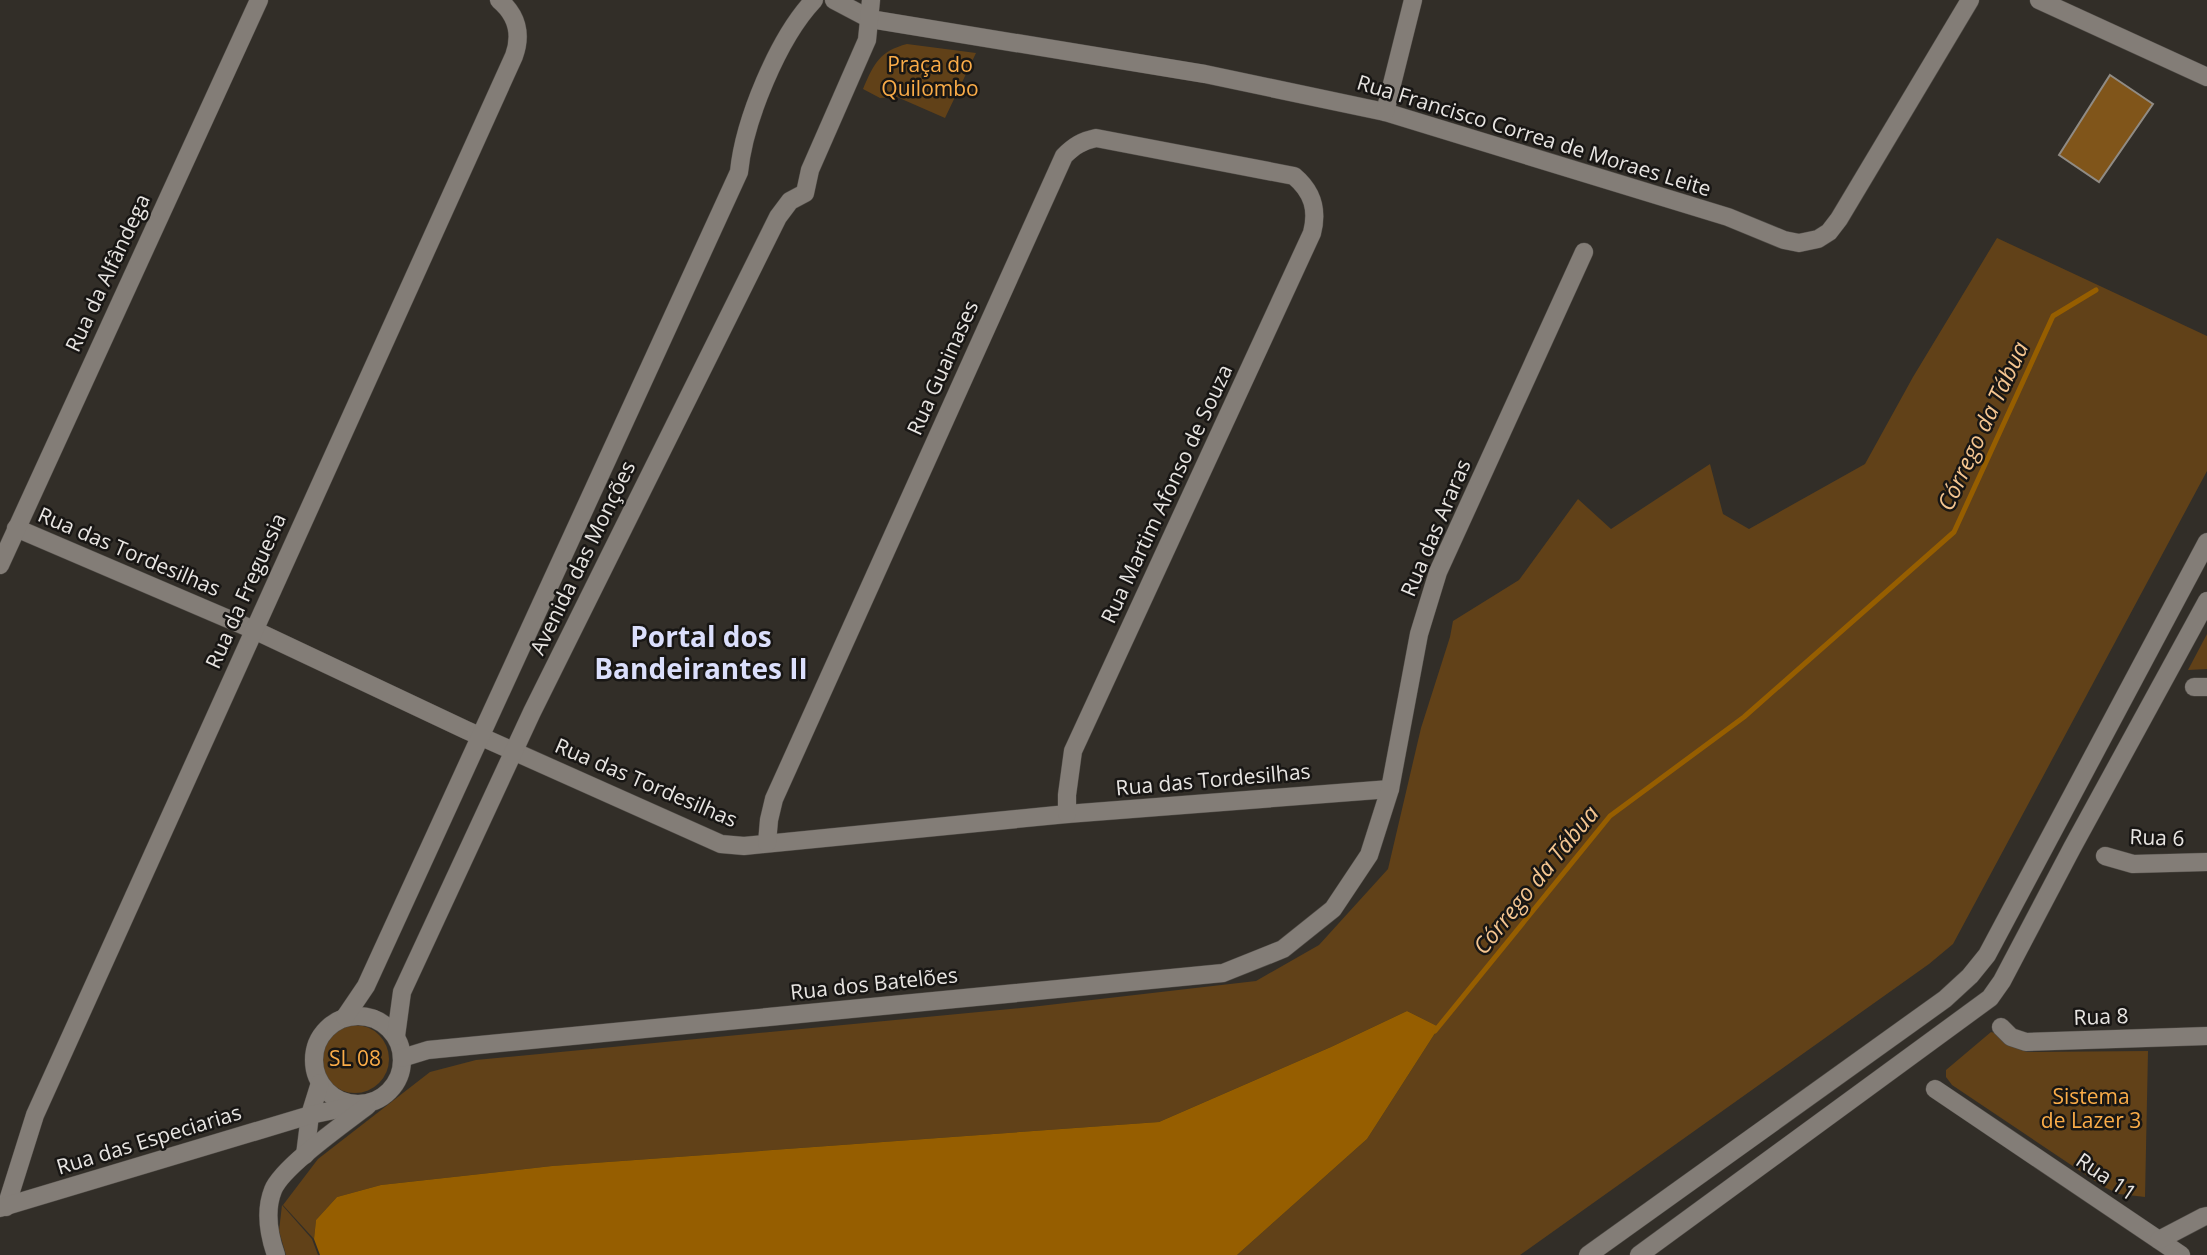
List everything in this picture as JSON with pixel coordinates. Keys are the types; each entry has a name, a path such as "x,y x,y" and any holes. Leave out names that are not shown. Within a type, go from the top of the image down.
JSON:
{"street":[{"name":"Rua da Alfândega","path":"0,565 258,0"},
{"name":"Rua da Freguesia","path":"3,1208 35,1115 514,56 519,31 509,8 499,0"},
{"name":"Avenida das Monções","path":"345,1017 366,986 739,172 744,138 762,87 794,25 814,0"},
{"name":"Rua Francisco Correa de Moraes Leite","path":"834,0 870,19 1205,74 1385,112 1728,217 1784,240 1799,243 1818,239 1829,232 1839,219 1970,0"},
{"name":"Avenida das Monções","path":"396,1036 402,992 514,751 778,217 790,201 805,193 810,170 867,40 871,0"},
{"path":"1385,112 1413,0"},
{"path":"2039,0 2207,76"},
{"name":"Rua Guainases","path":"767,843 774,799 1064,156 1072,147 1084,141 1096,138 1109,140 1294,176 1304,184 1311,195"},
{"name":"Rua Martim Afonso de Souza","path":"1067,814 1073,751 1312,233 1315,208 1311,195"},
{"name":"Rua das Araras","path":"1333,909 1369,855 1390,789 1419,634 1438,572 1584,252"},
{"name":"Rua das Tordesilhas","path":"16,528 254,630 480,736 721,844 744,846 1067,814 1390,789"},
{"path":"1588,1255 1945,999 1970,976 1987,955 2207,542"},
{"path":"1639,1255 1990,998 2002,981 2207,601"},
{"path":"2050,834 2072,848"},
{"name":"Rua 6","path":"2105,856 2133,864 2207,862"},
{"name":"Rua dos Batelões","path":"402,1058 428,1050 1223,973 1283,949 1333,909"},
{"path":"275,1255 269,1220 274,1188 305,1154 368,1103 390,1090 397,1081 402,1058 396,1036 388,1027 369,1016 345,1017 326,1029 315,1046 314,1065 320,1083 333,1097 342,1102 368,1103"},
{"name":"Rua 8","path":"2001,1027 2011,1037 2026,1042 2207,1036"},
{"path":"305,1154 310,1115 320,1083"},
{"name":"Rua 11","path":"1935,1089 2181,1255"},
{"name":"Rua das Especiarias","path":"3,1208 310,1115 368,1103"},
{"path":"2160,1240 2207,1216"}],"green space":[{"name":"Praça do Quilombo","path":"907,44 976,53 945,118 897,97 880,98 863,89 879,59 890,50"},
{"path":"1997,238 2207,336 2207,471 1953,944 1929,964 1520,1255 1237,1255 1367,1139 1439,1027 1407,1011 1159,1122 552,1166 381,1185 337,1197 316,1220 314,1239 283,1205 318,1159 430,1072 476,1060 1031,1007 1256,981 1319,945 1388,869 1421,728 1453,621 1519,580 1578,499 1611,529 1710,464 1723,514 1749,529 1865,464 1913,377"},
{"path":"2207,634 2207,669 2188,670"},
{"name":"SL 08","path":"362,1025 383,1040 389,1052 387,1072 379,1083 362,1093 348,1093 331,1083 323,1072 321,1052 331,1035 342,1027"},
{"name":"Sistema de Lazer 3","path":"1991,1032 1999,1034 2010,1046 2027,1052 2148,1051 2145,1197 2119,1194 2104,1187 1952,1085 1946,1077 1946,1070"},
{"path":"282,1205 312,1239 318,1255 286,1255 279,1231"}],"shaded area":[{"path":"1407,1011 1439,1027 1367,1139 1237,1255 320,1255 314,1239 316,1220 337,1197 381,1185 552,1166 1159,1122"}],"building":[{"path":"2110,75 2153,104 2099,182 2059,155"}],"waterway":[{"name":"Córrego da Tábua","path":"1435,1031 1610,816 1744,717 1954,532 2053,316 2096,290"}],"district":[{"name":"Portal dos Bandeirantes II","path":"701,653"}]}
